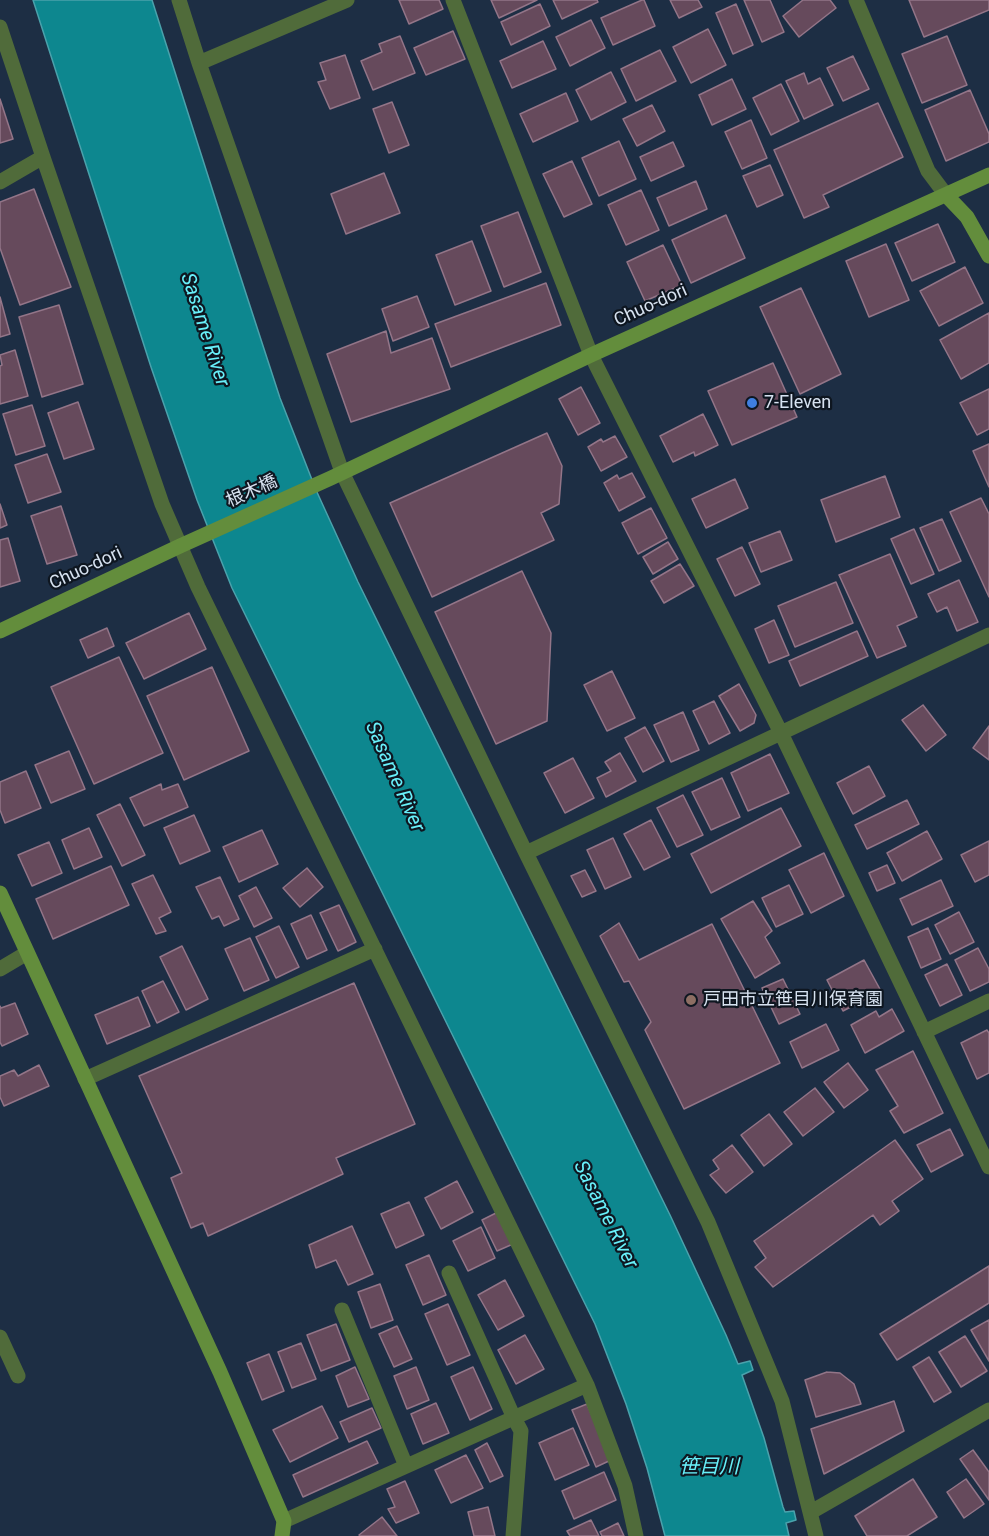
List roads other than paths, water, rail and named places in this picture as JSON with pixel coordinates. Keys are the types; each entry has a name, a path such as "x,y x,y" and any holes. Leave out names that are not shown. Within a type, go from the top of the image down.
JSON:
{"street":[{"path":"179,0 337,475 708,1222 782,1401 816,1536"},
{"path":"199,63 347,0"},
{"path":"453,0 591,354 781,733 989,1167"},
{"path":"856,0 928,171 946,195 968,217 989,256"},
{"path":"0,27 162,504 184,544 198,586 586,1385 625,1486 636,1536"},
{"path":"0,182 43,157"},
{"name":"Chuo-dori","path":"337,475 591,354 989,175"},
{"name":"根木橋","path":"184,544 337,475"},
{"name":"Chuo-dori","path":"0,631 184,544"},
{"path":"526,853 989,635"},
{"path":"0,892 220,1372 283,1528 406,1466 586,1385"},
{"path":"85,1079 375,950"},
{"path":"0,969 27,953"},
{"path":"924,1032 989,1001"},
{"path":"448,1273 521,1431 513,1536"},
{"path":"342,1310 406,1466"},
{"path":"0,1337 18,1376"},
{"path":"811,1512 989,1410"}],"water":[{"name":"笹目川","path":"33,0 152,0 280,398 316,490 358,582 670,1215 738,1364 750,1361 753,1370 742,1375 764,1438 783,1507 785,1512 794,1511 796,1520 786,1523 789,1536 665,1536 647,1468 626,1404 595,1324 232,588 197,500 151,367"}],"place":[{"name":"7-Eleven","path":"752,403"},
{"name":"戸田市立笹目川保育園","path":"691,1000"}],"water label":[{"name":"Sasame River","path":"204,330"},
{"name":"Sasame River","path":"394,777"},
{"name":"Sasame River","path":"605,1215"}]}
